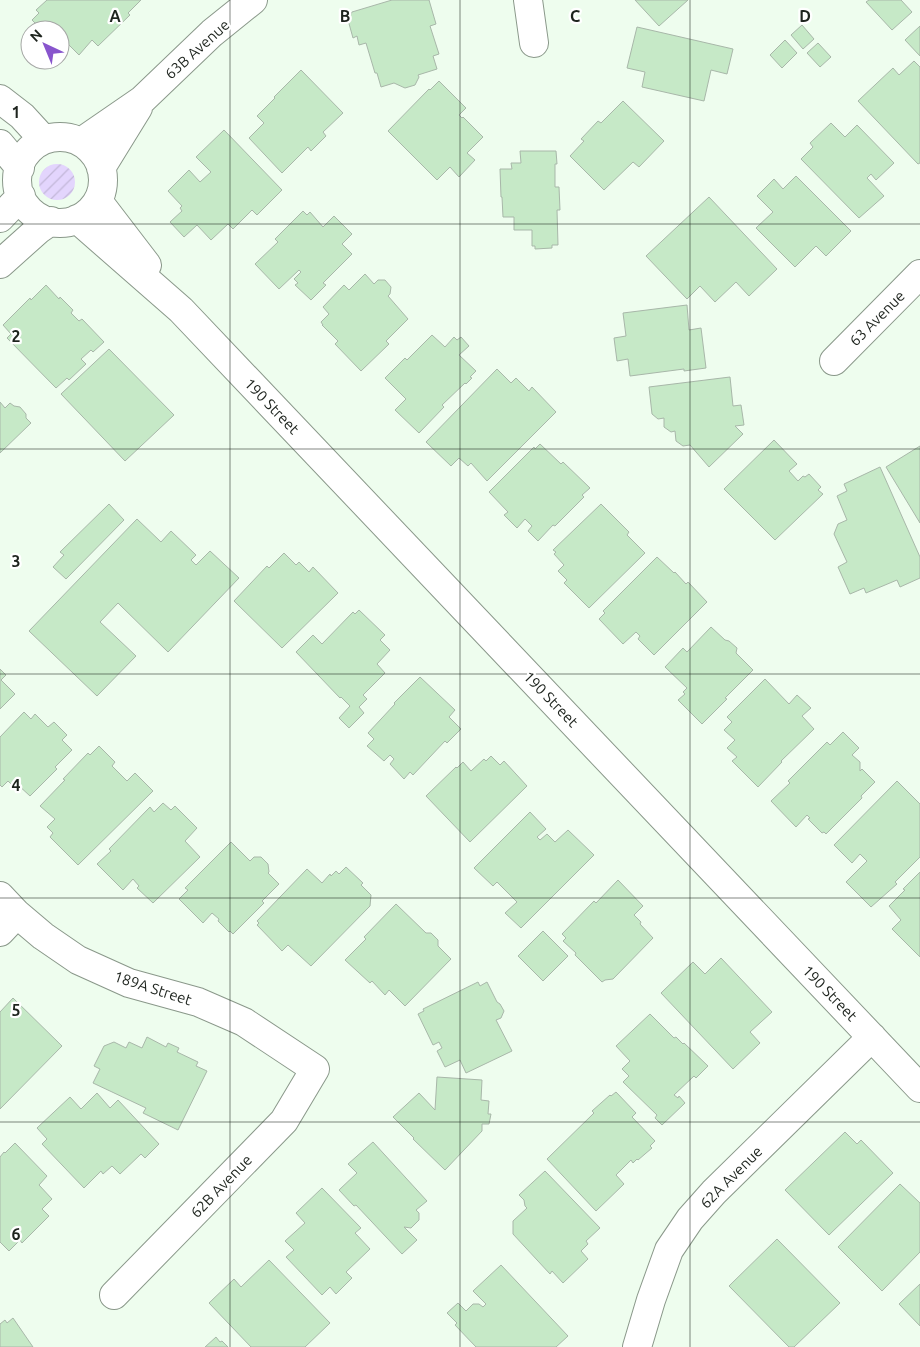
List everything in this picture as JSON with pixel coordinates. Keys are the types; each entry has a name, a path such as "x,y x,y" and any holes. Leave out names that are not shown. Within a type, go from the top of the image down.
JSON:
{"street":[{"name":"63B Avenue","path":"82,142 142,100 212,33 253,0"},
{"path":"528,0 534,43"},
{"path":"0,99 22,116 44,140"},
{"name":"63B Avenue","path":"101,168 142,100"},
{"path":"0,264 38,230 90,212 98,201 103,188 104,174 100,161 92,150 82,142 69,137 55,137 44,140 31,148 22,160 18,174 18,189 24,203 34,214 48,221 64,220"},
{"path":"0,144 20,168"},
{"path":"0,218 21,196"},
{"name":"190 Street","path":"98,201 181,310 920,1088"},
{"name":"190 Street","path":"64,220 181,310"},
{"name":"63 Avenue","path":"834,361 920,274"},
{"name":"189A Street","path":"6,914 78,960 128,983 198,1002 244,1022 315,1069"},
{"name":"62A Avenue","path":"637,1347 650,1300 669,1250 690,1219 714,1192 872,1037"},
{"name":"62B Avenue","path":"114,1295 284,1121 315,1069"}],"shaded area":[{"path":"57,164 64,165 70,169 74,175 74,189 70,195 64,199 57,200 50,199 44,195 40,189 39,182 40,175 44,169 50,165"}],"building":[{"path":"47,0 141,0 128,13 130,15 98,46 92,40 79,55 70,46 70,20 32,20 39,13 36,10"},
{"path":"392,0 429,0 436,24 430,26 439,54 433,56 437,69 418,75 419,77 415,85 405,88 394,83 381,87 366,43 359,45 357,36 353,38 348,20 352,12"},
{"path":"635,0 688,0 659,26"},
{"path":"869,0 901,0 912,12 892,30 866,2"},
{"path":"802,25 814,39 803,49 791,35"},
{"path":"920,26 920,56 905,40"},
{"path":"637,27 733,49 727,74 711,70 704,101 642,87 645,72 627,68"},
{"path":"785,40 797,53 782,68 770,55"},
{"path":"818,43 831,57 820,67 807,53"},
{"path":"914,61 920,67 920,163 918,164 858,101 893,68 899,75"},
{"path":"301,70 343,113 323,132 326,136 311,151 308,147 282,173 249,138 264,123 257,116"},
{"path":"439,81 466,108 459,115 483,137 467,153 475,160 459,177 450,167 437,180 388,131"},
{"path":"623,101 664,141 639,167 633,162 604,190 570,156 584,141 581,139 598,121 601,123"},
{"path":"831,123 845,137 857,125 894,163 876,180 871,174 867,178 884,196 859,218 801,159 813,147 810,143"},
{"path":"224,130 282,190 257,215 252,210 233,229 228,224 211,240 197,225 184,237 170,222 182,211 180,208 182,206 168,191 189,170 200,182 211,172 196,157"},
{"path":"520,151 556,151 555,187 559,187 560,210 557,210 558,245 552,245 552,248 535,249 535,246 532,246 532,230 514,230 514,217 503,217 500,169 512,169 511,163 521,163"},
{"path":"796,176 851,231 826,256 816,246 795,267 756,228 773,212 757,196 774,179 783,189"},
{"path":"709,197 777,269 749,296 736,282 715,302 700,286 687,299 646,256"},
{"path":"303,211 307,215 310,212 323,227 334,216 352,234 342,244 352,254 323,283 326,285 311,300 295,285 298,283 294,279 301,272 299,270 279,289 255,264 278,242 275,239"},
{"path":"365,274 374,284 378,280 385,280 391,287 388,296 408,319 386,341 389,344 361,371 335,344 338,341 321,322 329,314 323,307 344,285 349,290"},
{"path":"46,285 73,310 71,313 79,321 82,319 104,342 93,352 91,350 81,359 86,364 69,380 67,378 56,388 7,338 11,334 3,325"},
{"path":"687,305 689,330 701,328 706,368 630,376 628,359 617,361 614,338 626,336 623,313"},
{"path":"432,335 445,347 454,337 457,340 461,337 469,346 459,355 476,371 466,384 442,405 444,407 419,433 395,410 406,399 385,378 405,358 407,360"},
{"path":"109,349 174,415 125,461 61,394"},
{"path":"497,369 511,383 516,378 529,391 532,387 556,412 487,481 471,463 468,466 459,458 451,466 426,442"},
{"path":"730,377 733,406 741,405 744,425 735,426 743,434 709,467 690,445 683,446 676,441 675,431 671,432 664,427 664,418 658,419 652,414 649,387"},
{"path":"0,402 5,408 10,403 20,407 31,423 0,453"},
{"path":"774,440 797,464 789,471 798,481 803,476 805,477 809,474 821,487 818,490 823,494 775,540 724,489"},
{"path":"540,444 561,464 563,462 590,488 582,495 584,497 538,541 528,531 532,526 525,519 517,528 504,515 508,512 489,492 534,447 535,449"},
{"path":"920,446 920,523 886,467"},
{"path":"880,467 920,557 920,578 900,587 897,580 866,593 864,588 850,594 838,567 847,562 834,534 838,524 847,520 837,496 847,491 844,484"},
{"path":"109,504 124,520 66,579 53,567 64,555 60,552"},
{"path":"601,504 629,532 627,535 645,553 589,608 564,583 567,580 558,571 564,565 554,554 556,552 553,550"},
{"path":"137,519 161,542 171,531 196,555 191,560 196,565 210,551 239,578 168,652 118,603 100,622 136,656 97,696 29,631"},
{"path":"284,553 296,565 299,562 309,572 313,567 338,593 282,648 234,601 267,566 269,568"},
{"path":"657,557 686,584 688,582 707,602 654,655 638,639 640,636 636,632 623,644 599,619 605,613 603,611"},
{"path":"359,610 385,635 380,640 390,650 377,664 385,673 363,695 367,699 359,707 364,713 349,728 339,718 350,706 296,652 313,635 322,644 353,612 355,614"},
{"path":"711,627 737,648 736,653 753,670 702,724 678,700 685,694 683,692 687,688 665,667 683,648 687,652"},
{"path":"0,669 6,675 1,680 15,694 0,709"},
{"path":"420,677 455,710 449,717 461,729 447,743 445,741 413,775 410,772 404,779 390,764 394,759 390,755 384,761 367,746 374,739 368,733"},
{"path":"765,679 789,704 797,695 811,708 802,716 814,729 781,761 758,787 732,761 737,757 727,748 735,740 724,730 732,722 727,717"},
{"path":"24,712 31,719 35,714 48,727 54,722 67,735 62,740 72,750 55,767 57,769 30,796 17,784 14,787 8,781 2,787 0,785 0,737"},
{"path":"843,732 859,748 852,755 860,762 860,771 862,769 875,782 861,796 862,798 826,834 822,833 808,819 810,818 807,815 796,827 771,801 827,742 830,745"},
{"path":"99,746 115,762 112,766 127,781 135,773 153,791 78,865 50,837 53,833 47,827 55,819 40,806 88,753 90,755"},
{"path":"491,756 500,765 504,761 527,786 470,842 426,796 463,762 471,771 484,759 486,761"},
{"path":"897,781 920,804 920,857 895,882 897,884 871,907 846,882 867,861 860,854 852,863 834,845"},
{"path":"163,803 171,810 175,806 197,828 185,841 200,857 153,903 137,888 139,886 133,879 123,890 97,864 150,807 154,812"},
{"path":"530,812 546,829 537,837 540,840 547,834 555,842 568,830 594,855 521,928 505,913 517,902 497,882 493,886 474,868"},
{"path":"231,842 250,861 254,857 261,857 268,864 268,873 279,884 262,901 264,903 233,934 212,913 203,923 179,899 188,890 185,888"},
{"path":"346,867 363,883 361,885 371,895 370,906 311,966 288,945 282,951 257,925 259,923 257,921 307,869 322,883 330,874 331,876 336,871 339,874"},
{"path":"920,872 920,957 892,929 901,920 889,906"},
{"path":"618,880 643,906 634,915 653,938 613,979 602,982 563,941 566,938 562,934 594,901 596,903"},
{"path":"396,904 426,933 431,933 438,940 438,946 451,959 405,1006 389,990 385,995 372,981 370,983 345,960"},
{"path":"543,931 568,956 543,981 518,956"},
{"path":"721,958 772,1012 750,1032 760,1043 733,1069 661,993 693,962 705,974"},
{"path":"478,982 480,986 487,982 504,1011 501,1018 496,1020 512,1051 466,1073 460,1060 445,1067 437,1051 442,1048 439,1042 433,1045 418,1014 424,1011 423,1009"},
{"path":"13,998 62,1046 0,1109 0,1012"},
{"path":"650,1014 674,1038 676,1037 684,1043 708,1066 674,1095 678,1098 679,1096 685,1103 662,1125 655,1118 657,1115 623,1082 629,1076 622,1069 630,1061 616,1046"},
{"path":"147,1037 166,1047 168,1043 179,1048 177,1052 198,1062 196,1066 207,1071 178,1130 143,1113 146,1108 93,1083 100,1069 94,1066 104,1046 114,1042 126,1048 129,1042 142,1048"},
{"path":"437,1077 482,1080 481,1100 489,1101 488,1114 491,1114 489,1124 482,1124 482,1131 445,1170 393,1117 419,1093 435,1110"},
{"path":"616,1092 636,1113 632,1117 655,1141 650,1146 652,1148 633,1163 631,1160 616,1175 624,1184 596,1211 547,1159 594,1113 592,1111"},
{"path":"97,1093 110,1108 118,1100 159,1144 145,1158 141,1154 120,1174 112,1166 103,1174 101,1171 84,1188 42,1144 47,1139 37,1128 70,1097 81,1109"},
{"path":"845,1132 857,1144 861,1140 893,1173 829,1235 785,1190"},
{"path":"373,1142 427,1201 416,1210 419,1213 419,1220 411,1228 404,1227 417,1240 402,1254 356,1205 354,1206 339,1190 357,1173 348,1164"},
{"path":"15,1143 47,1176 39,1185 52,1199 42,1209 49,1216 22,1243 20,1240 9,1251 0,1242 0,1157"},
{"path":"545,1171 600,1228 586,1241 588,1244 581,1251 588,1259 563,1283 552,1271 550,1274 513,1234 513,1221 527,1208 524,1200 519,1195"},
{"path":"900,1184 920,1203 920,1252 882,1291 838,1247"},
{"path":"322,1188 361,1228 355,1233 370,1249 346,1272 352,1278 336,1294 330,1287 322,1295 286,1257 294,1250 285,1241 305,1223 296,1213"},
{"path":"777,1239 840,1303 794,1347 789,1347 729,1286"},
{"path":"269,1260 330,1323 305,1347 251,1347 209,1303 234,1279 241,1287"},
{"path":"501,1265 568,1336 556,1347 476,1347 455,1325 457,1323 447,1313 458,1303 466,1311 473,1304 479,1304 483,1307 486,1304 473,1291"},
{"path":"920,1284 920,1326 899,1304"},
{"path":"13,1318 33,1347 0,1347 0,1324 5,1320 7,1323"},
{"path":"216,1337 220,1342 222,1341 228,1347 205,1347"}]}
